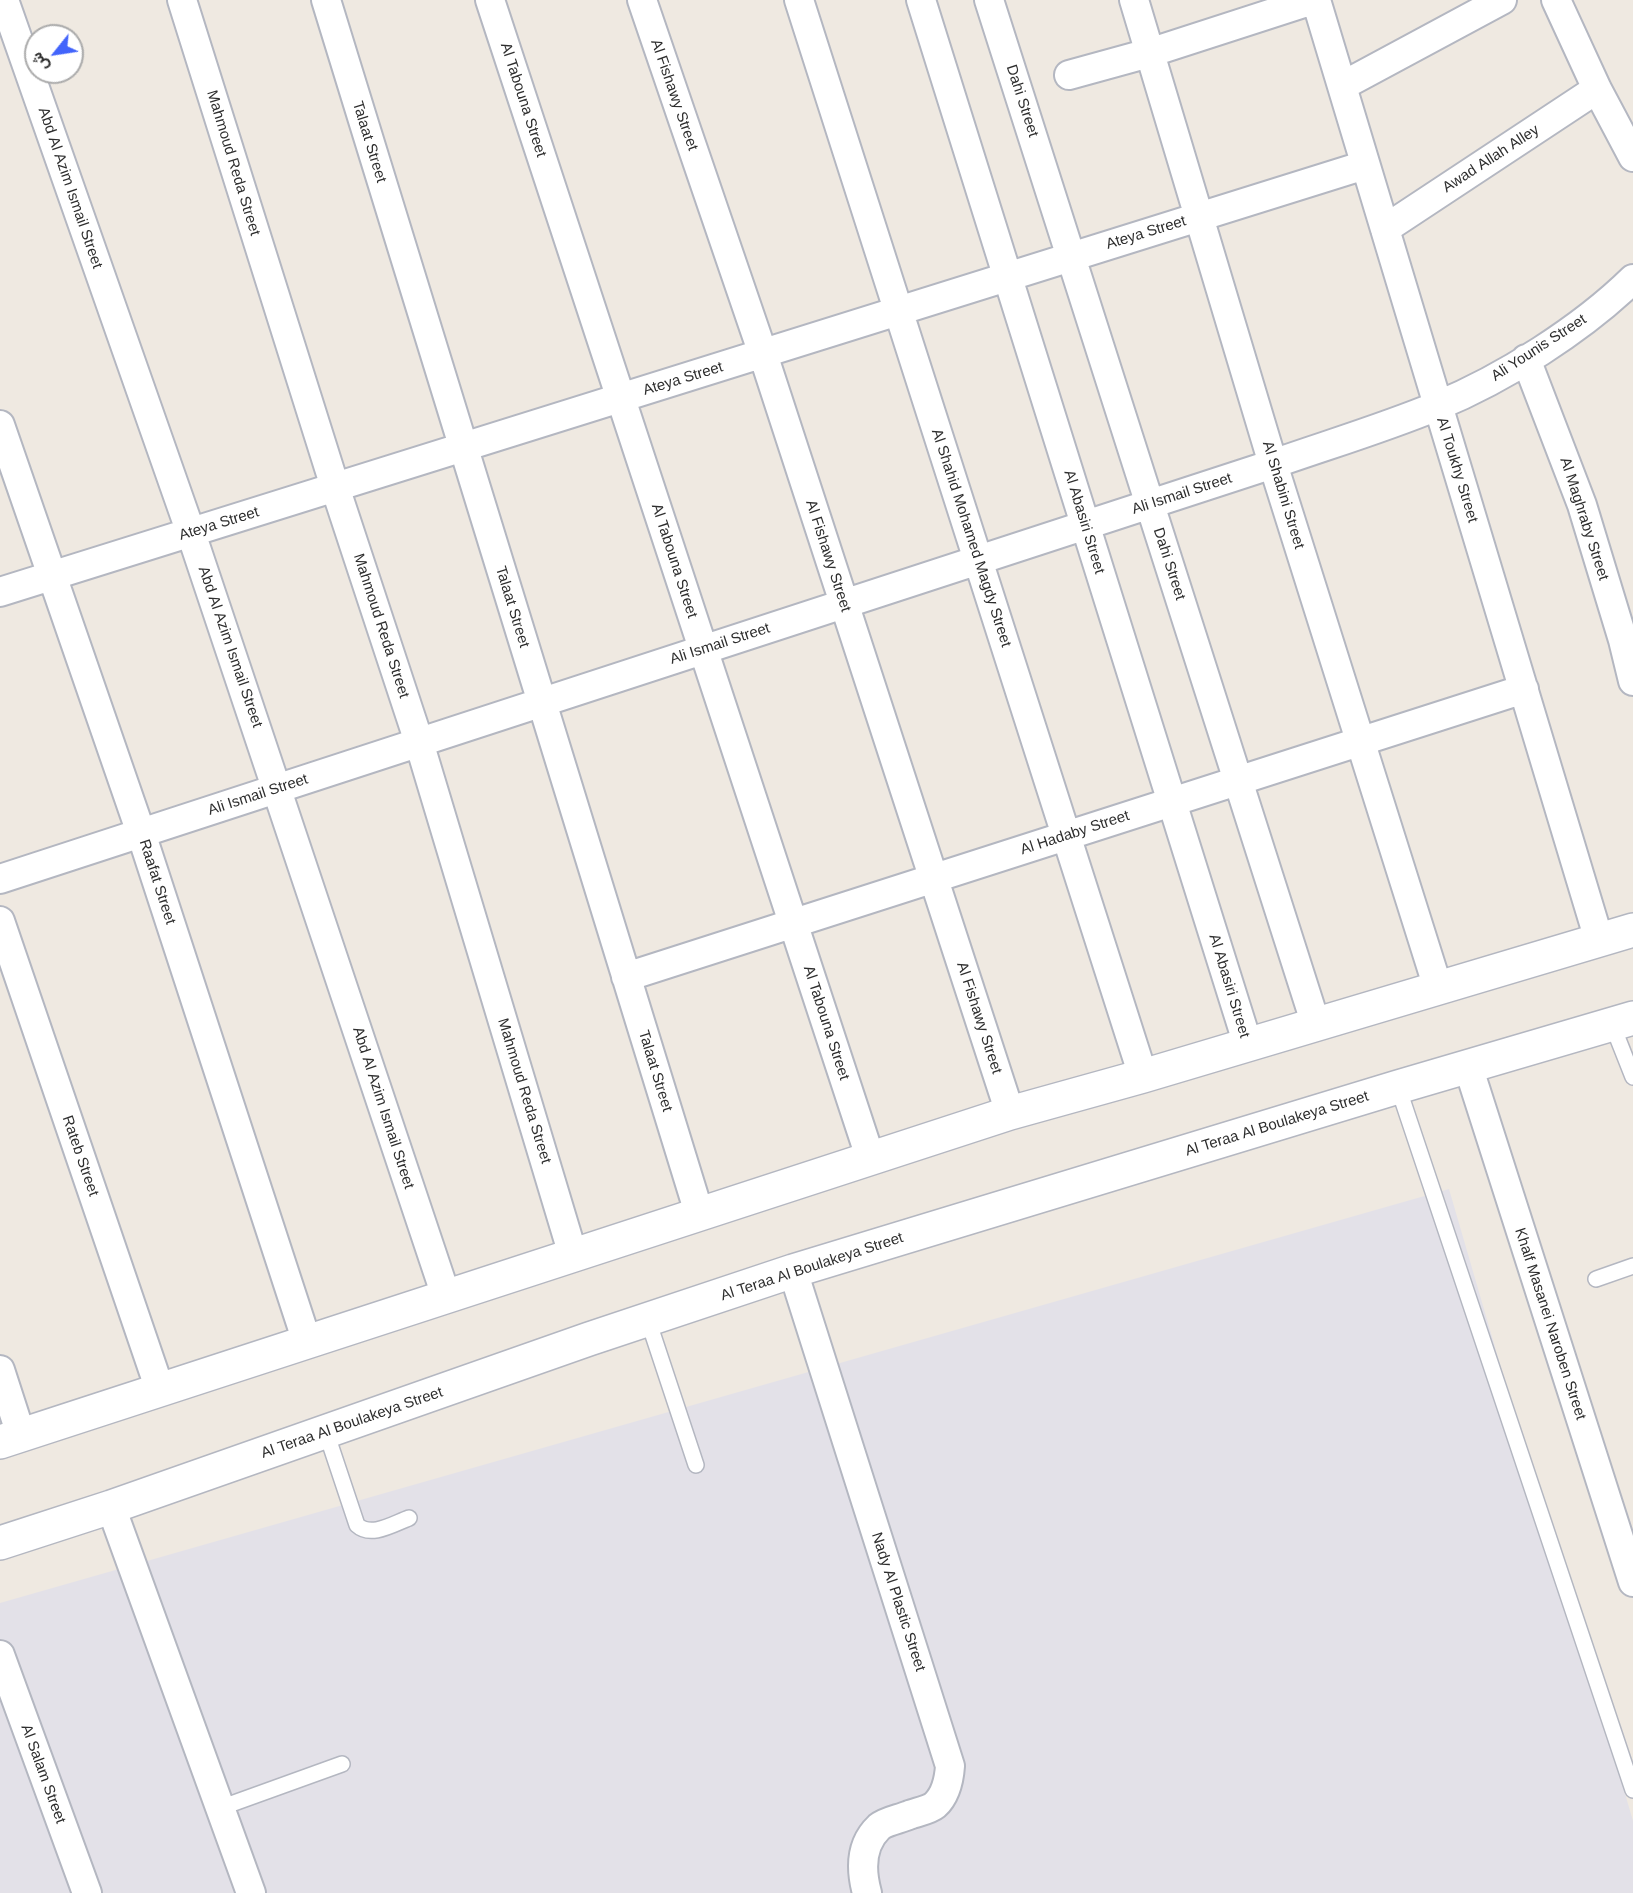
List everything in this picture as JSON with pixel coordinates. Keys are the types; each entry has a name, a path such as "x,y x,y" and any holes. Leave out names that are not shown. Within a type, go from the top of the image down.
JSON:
{"street":[{"name":"Abd Al Azim Ismail Street","path":"4,0 191,533 446,1296"},
{"name":"Mahmoud Reda Street","path":"182,0 335,487 419,742 573,1255"},
{"name":"Talaat Street","path":"326,0 699,1213"},
{"name":"Al Tabouna Street","path":"490,0 870,1157"},
{"name":"Al Fishawy Street","path":"642,0 763,354 1010,1113"},
{"name":"Al Shahid Mohamed Magdy Street","path":"799,0 1143,1076"},
{"name":"Al Abasiri Street","path":"921,0 1248,1045"},
{"name":"Dahi Street","path":"990,0 1316,1025"},
{"name":"Al Shabini Street","path":"1134,0 1273,464 1438,988"},
{"path":"1069,75 1149,53 1314,0"},
{"name":"Al Toukhy Street","path":"1314,0 1342,86 1599,940"},
{"path":"1342,86 1502,0"},
{"path":"1556,0 1597,89 1633,157"},
{"name":"Awad Allah Alley","path":"1385,229 1597,89"},
{"name":"Ateya Street","path":"0,592 1365,165"},
{"name":"Ali Younis Street","path":"1438,406 1526,359 1580,323 1633,279"},
{"name":"Al Maghraby Street","path":"1526,359 1582,505 1623,640 1633,681"},
{"name":"Ali Ismail Street","path":"0,879 1273,464 1438,406"},
{"name":"Raafat Street","path":"0,425 141,833 307,1342"},
{"name":"Al Hadaby Street","path":"626,977 1524,689"},
{"name":"Rateb Street","path":"0,921 160,1390"},
{"path":"0,1370 11,1438 1010,1113 1143,1076 1633,930"},
{"name":"Al Teraa Al Boulakeya Street","path":"0,1543 111,1507 794,1271 1623,1021"},
{"name":"Khalf Masanei Naroben Street","path":"1468,1066 1633,1582"},
{"name":"Nady Al Plastic Street","path":"794,1271 950,1766 943,1795 934,1806 879,1826 869,1841 863,1857 862,1875 867,1893"},
{"path":"111,1507 251,1893"},
{"name":"Al Salam Street","path":"0,1655 87,1893"}],"lane":[{"path":"1623,1021 1633,1077"},
{"path":"1398,1087 1633,1790"},
{"path":"1596,1279 1633,1266"},
{"path":"648,1320 696,1466"},
{"path":"326,1432 357,1525 367,1531 374,1531 409,1518"},
{"path":"220,1808 342,1764"}],"shaded area":[{"path":"1449,1189 1633,1821 1633,1893 0,1893 0,1603"}]}
